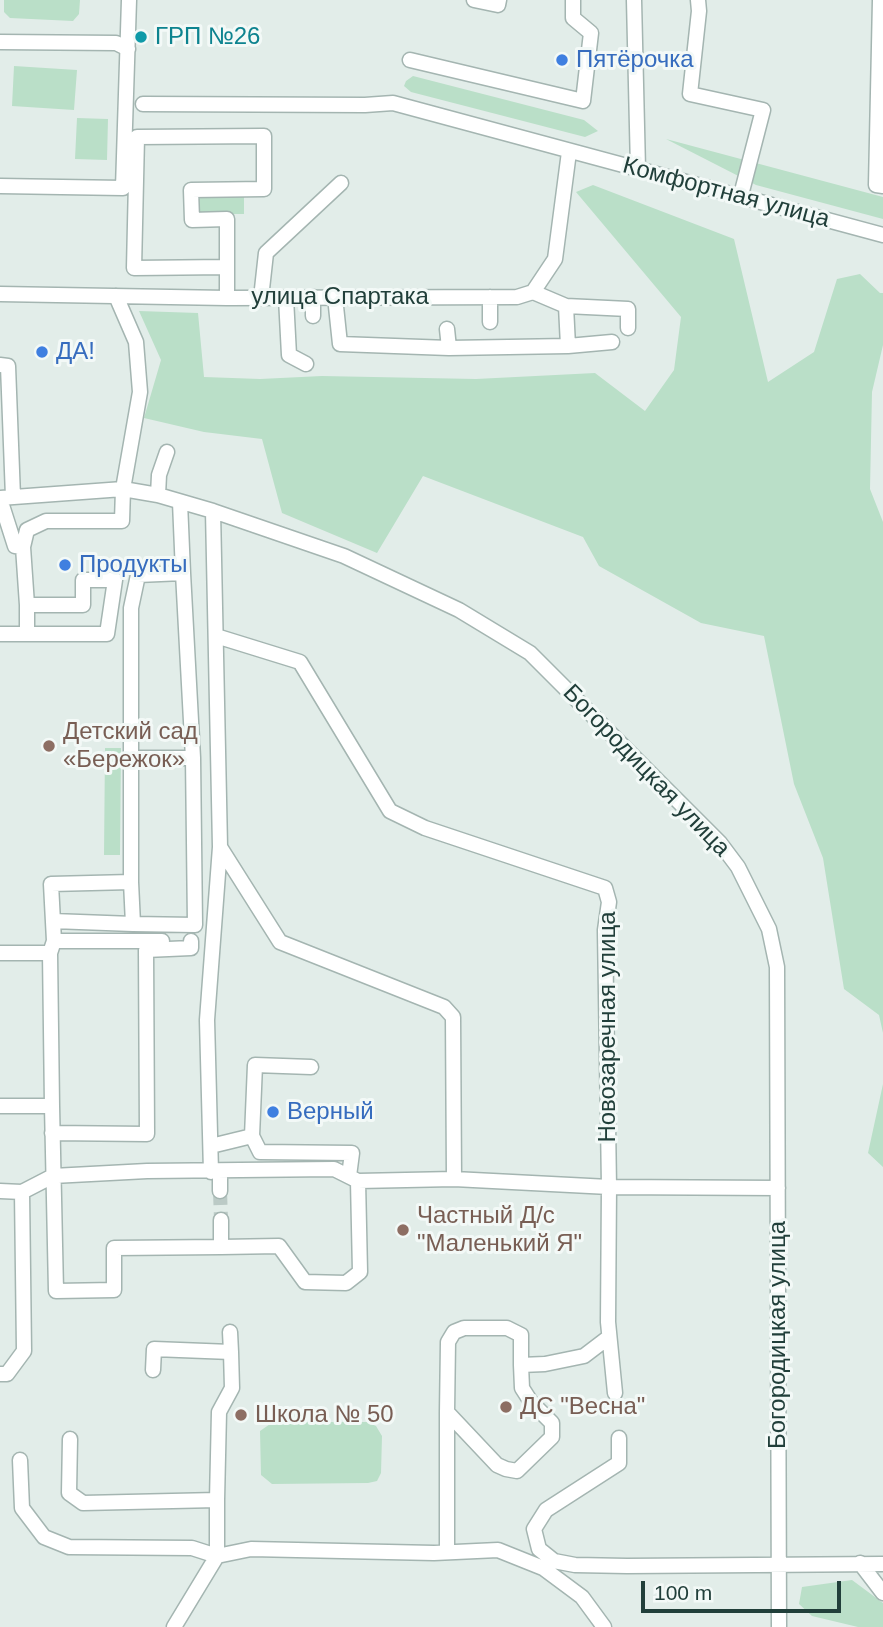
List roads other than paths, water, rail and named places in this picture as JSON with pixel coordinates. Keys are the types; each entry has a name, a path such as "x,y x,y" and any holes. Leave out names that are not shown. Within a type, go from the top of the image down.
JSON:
{"street":[{"path":"0,186 123,188 129,0"},
{"path":"474,0 498,5 499,0"},
{"path":"410,60 583,101 591,33 573,18 573,0"},
{"path":"634,0 638,169"},
{"path":"698,0 690,94 763,110 741,195"},
{"path":"880,0 881,91 876,185 883,186"},
{"path":"0,42 116,43 128,49"},
{"name":"Комфортная улица","path":"143,104 393,103 883,235"},
{"path":"227,267 134,268 137,137 264,136 264,189 191,190 192,220 226,219 227,267 227,298"},
{"path":"569,152 555,259 533,292 566,306 628,309 628,328"},
{"path":"261,298 266,253 341,183"},
{"name":"улица Спартака","path":"0,294 286,298 517,297 533,292"},
{"path":"27,633 23,547 27,530 46,521 122,521 123,489 140,392 136,342 116,296"},
{"path":"313,297 313,316"},
{"path":"335,297 340,344 449,348 568,346 612,342"},
{"path":"490,297 490,322"},
{"path":"286,298 289,355 306,364"},
{"path":"566,306 568,346"},
{"path":"447,329 449,348"},
{"path":"0,365 8,366 4,498 15,547 23,547"},
{"path":"158,495 159,475 167,452"},
{"name":"Богородицкая улица","path":"4,498 123,489 158,495 213,510 344,556 460,610 530,653 720,843 738,867 769,929 777,967 779,1627"},
{"path":"52,920 195,925 193,758 180,502"},
{"path":"213,510 220,847 207,1020 211,1146 220,1192"},
{"path":"133,924 131,608 138,575 183,573"},
{"path":"0,634 107,634 115,580 83,580 83,605 27,605"},
{"name":"Новозаречная улица","path":"216,636 300,662 390,811 425,828 605,888 609,902 605,930 608,1322 615,1393"},
{"path":"131,758 193,758"},
{"path":"220,847 279,943 444,1007 453,1017 454,1179"},
{"path":"131,882 51,884 56,1291 114,1290 114,1248 279,1246 305,1282 346,1283 360,1272 352,1153 260,1152 252,1136 255,1065 311,1067"},
{"path":"52,1133 147,1134 146,950 191,948 191,941"},
{"path":"0,953 52,947 213,941"},
{"path":"0,1106 52,1106"},
{"path":"211,1146 252,1136"},
{"path":"0,1191 22,1192 53,1176 146,1171 334,1169 354,1179 454,1179 609,1187 778,1188"},
{"path":"0,1374 7,1374 24,1351 22,1192"},
{"path":"220,1220 221,1247"},
{"path":"447,1412 497,1465 517,1471 552,1437 552,1423 531,1402 522,1388 521,1335 507,1328 464,1328 454,1332 448,1342 447,1412 447,1551"},
{"path":"174,1627 217,1556 219,1412 232,1388 230,1332"},
{"path":"521,1365 545,1364 584,1356 610,1337"},
{"path":"153,1370 154,1349 231,1352"},
{"path":"619,1438 619,1463 546,1510 534,1529 538,1549 554,1561 575,1565 627,1566 883,1564"},
{"path":"70,1439 69,1493 83,1503 217,1500"},
{"path":"20,1460 22,1508 44,1537 69,1547 192,1548 217,1556 251,1549 434,1553 498,1550 543,1568 582,1597 604,1627"},
{"path":"860,1563 883,1593"}],"tunnel":[{"path":"220,1191 221,1220"}],"place":[{"name":"ГРП №26","path":"141,37"},
{"name":"Пятёрочка","path":"562,60"},
{"name":"ДА!","path":"42,352"},
{"name":"Продукты","path":"65,565"},
{"name":"Детский сад «Бережок»","path":"49,746"},
{"name":"Верный","path":"273,1112"},
{"name":"Частный Д/с \"Маленький Я\"","path":"403,1230"},
{"name":"ДС \"Весна\"","path":"506,1407"},
{"name":"Школа № 50","path":"241,1415"}]}
